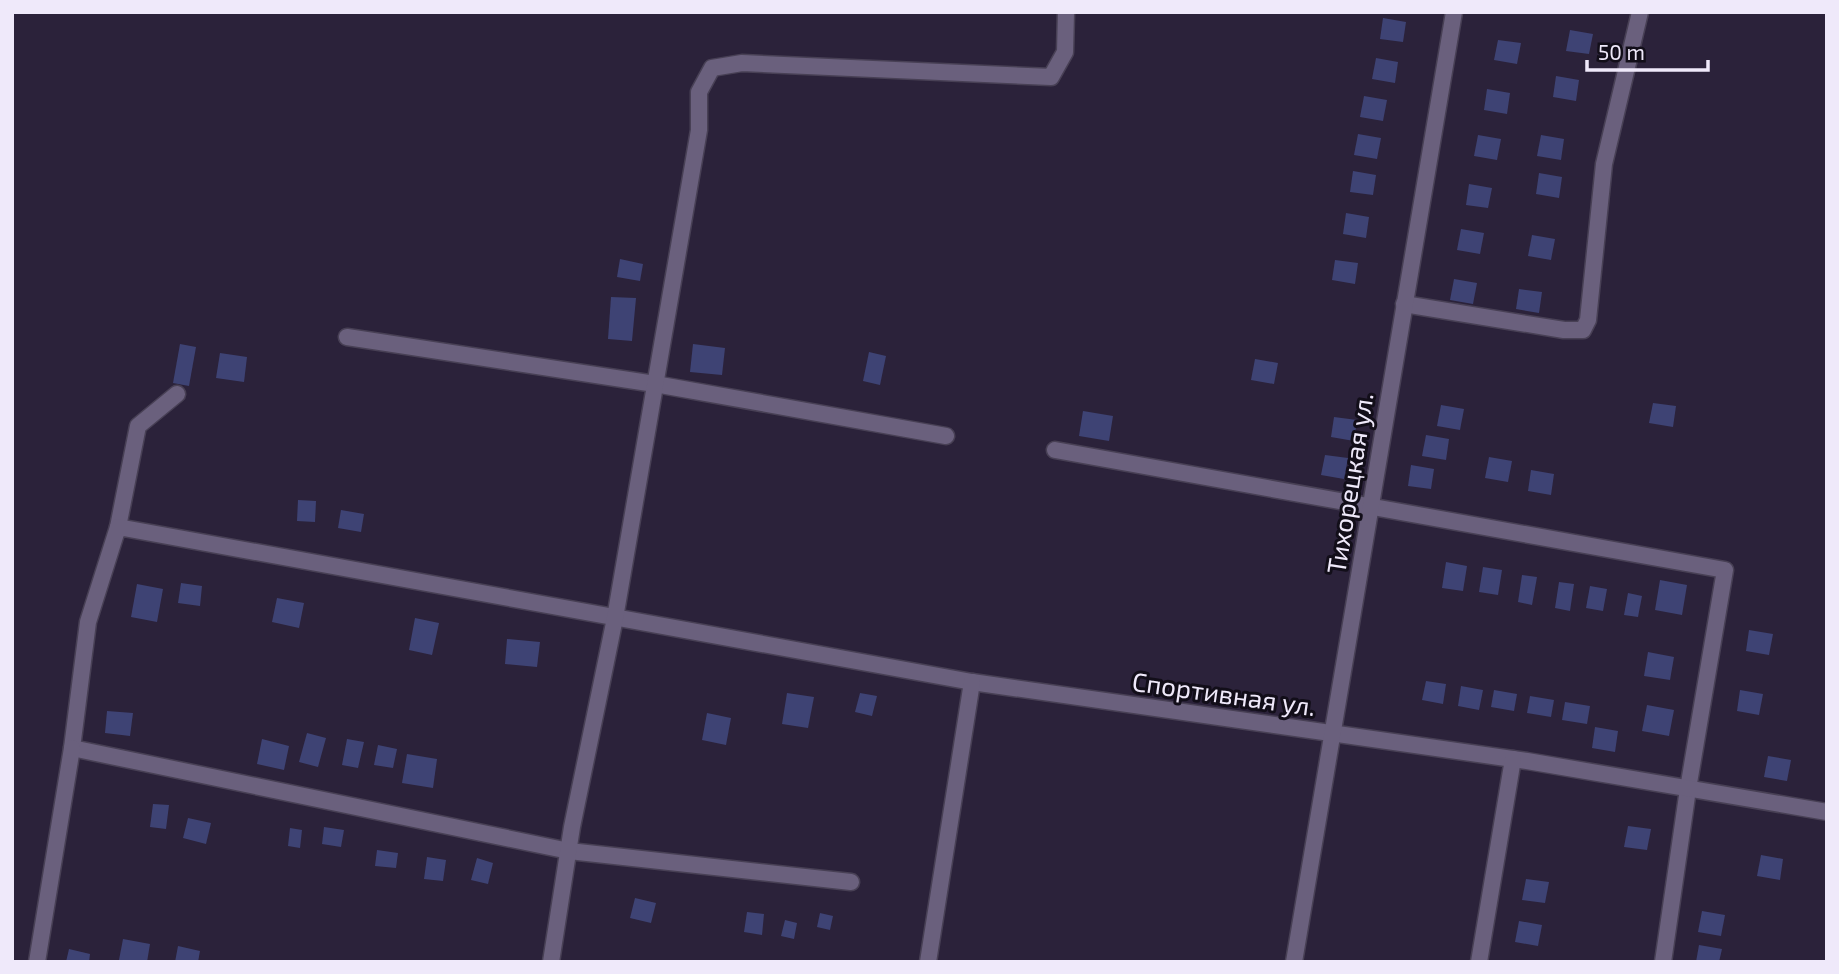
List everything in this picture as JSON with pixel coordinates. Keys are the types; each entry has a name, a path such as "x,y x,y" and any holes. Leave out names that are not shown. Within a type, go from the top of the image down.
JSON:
{"street":[{"path":"551,962 572,827 615,618 699,130 699,92 712,68 742,63 1051,77 1065,52 1066,12"},
{"name":"Тихорецкая ул.","path":"1294,962 1454,12"},
{"path":"1404,304 1564,330 1583,330 1588,320 1604,164 1640,12"},
{"path":"347,337 655,384 946,436"},
{"path":"37,962 72,748 88,622 118,527 138,426 177,394"},
{"path":"1055,450 1725,570 1688,789 1663,962"},
{"name":"Спортивная ул.","path":"118,527 972,681 1513,759 1827,812"},
{"path":"928,962 972,681"},
{"path":"72,748 569,851 851,882"},
{"path":"1479,962 1513,759"}],"building":[{"path":"1383,18 1406,22 1403,42 1380,39"},
{"path":"1570,30 1593,34 1589,54 1566,51"},
{"path":"1498,40 1521,43 1517,64 1494,60"},
{"path":"1376,58 1398,62 1395,83 1372,79"},
{"path":"1556,76 1579,80 1576,101 1553,97"},
{"path":"1487,89 1510,93 1507,114 1484,110"},
{"path":"1364,96 1387,100 1383,121 1360,117"},
{"path":"1358,134 1381,138 1377,159 1354,155"},
{"path":"1478,135 1501,139 1497,160 1474,156"},
{"path":"1541,135 1564,139 1561,160 1537,156"},
{"path":"1353,171 1376,175 1373,195 1350,192"},
{"path":"1539,173 1562,177 1559,198 1536,194"},
{"path":"1469,184 1492,188 1488,208 1466,205"},
{"path":"1346,213 1369,217 1366,238 1343,234"},
{"path":"1461,229 1484,233 1480,254 1457,250"},
{"path":"1532,235 1555,239 1551,260 1528,256"},
{"path":"620,259 643,264 640,281 617,277"},
{"path":"1335,260 1358,263 1355,284 1332,280"},
{"path":"1454,279 1477,283 1473,304 1450,300"},
{"path":"1519,289 1542,292 1539,313 1516,309"},
{"path":"611,297 636,298 632,341 608,339"},
{"path":"180,344 196,347 189,386 173,383"},
{"path":"693,344 725,348 722,375 690,372"},
{"path":"869,352 886,356 880,385 863,381"},
{"path":"220,353 247,357 244,382 216,378"},
{"path":"1255,359 1278,363 1274,384 1251,380"},
{"path":"1653,403 1676,406 1673,427 1649,423"},
{"path":"1441,405 1464,409 1460,430 1437,426"},
{"path":"1083,411 1113,416 1109,441 1079,436"},
{"path":"1334,417 1357,420 1354,441 1331,437"},
{"path":"1426,435 1449,439 1446,460 1422,456"},
{"path":"1325,455 1348,458 1344,479 1321,475"},
{"path":"1489,457 1512,461 1508,482 1485,478"},
{"path":"1411,465 1434,469 1431,489 1408,486"},
{"path":"1531,470 1554,474 1551,495 1528,491"},
{"path":"298,500 316,501 315,522 297,521"},
{"path":"341,510 364,514 361,532 338,528"},
{"path":"1446,562 1467,566 1463,591 1442,588"},
{"path":"1483,567 1502,570 1498,595 1479,592"},
{"path":"1522,575 1537,577 1532,605 1518,602"},
{"path":"1660,580 1687,585 1682,615 1655,610"},
{"path":"1559,582 1574,584 1570,611 1555,608"},
{"path":"181,583 202,586 200,606 178,603"},
{"path":"137,584 163,589 157,622 131,617"},
{"path":"1590,586 1607,589 1603,611 1586,608"},
{"path":"1628,593 1642,596 1638,617 1624,615"},
{"path":"277,598 304,603 299,628 272,622"},
{"path":"415,618 439,623 432,655 409,650"},
{"path":"1749,630 1773,634 1769,655 1746,651"},
{"path":"507,639 540,642 537,667 505,664"},
{"path":"1648,652 1674,657 1670,680 1644,676"},
{"path":"1426,681 1446,684 1443,704 1422,700"},
{"path":"1461,686 1483,690 1479,710 1458,706"},
{"path":"1494,690 1517,694 1514,711 1491,707"},
{"path":"1740,690 1763,694 1759,715 1737,711"},
{"path":"787,693 814,697 808,728 782,724"},
{"path":"860,693 877,696 872,716 855,712"},
{"path":"1530,696 1554,700 1551,717 1527,713"},
{"path":"1565,702 1590,706 1587,724 1562,720"},
{"path":"1647,705 1674,710 1669,736 1642,731"},
{"path":"107,711 133,713 130,736 105,733"},
{"path":"707,713 731,718 726,745 702,740"},
{"path":"1595,727 1618,731 1615,752 1592,748"},
{"path":"307,733 326,738 318,767 299,762"},
{"path":"262,739 289,746 284,770 257,764"},
{"path":"347,739 364,742 358,768 342,765"},
{"path":"378,745 397,749 393,768 374,765"},
{"path":"407,754 437,759 433,788 402,783"},
{"path":"1768,756 1791,760 1787,781 1764,777"},
{"path":"153,804 169,805 166,829 150,827"},
{"path":"188,818 211,823 206,844 183,838"},
{"path":"1628,826 1651,829 1647,850 1624,847"},
{"path":"324,827 344,830 341,847 322,844"},
{"path":"290,828 302,830 300,848 288,846"},
{"path":"377,850 398,853 396,868 375,866"},
{"path":"1761,855 1783,859 1780,880 1757,876"},
{"path":"427,857 446,860 443,881 424,879"},
{"path":"477,858 493,863 488,884 471,880"},
{"path":"1526,879 1549,882 1545,903 1522,900"},
{"path":"635,898 656,903 651,923 630,918"},
{"path":"1702,911 1725,915 1721,936 1698,932"},
{"path":"747,912 764,914 762,935 744,932"},
{"path":"820,913 833,916 830,930 817,927"},
{"path":"785,920 797,923 794,939 781,936"},
{"path":"1519,921 1542,925 1538,946 1515,942"},
{"path":"123,939 150,944 147,962 119,960"},
{"path":"1699,945 1722,949 1719,962 1696,962"},
{"path":"178,946 200,951 198,962 175,962"},
{"path":"69,949 90,954 89,962 66,962"}]}
